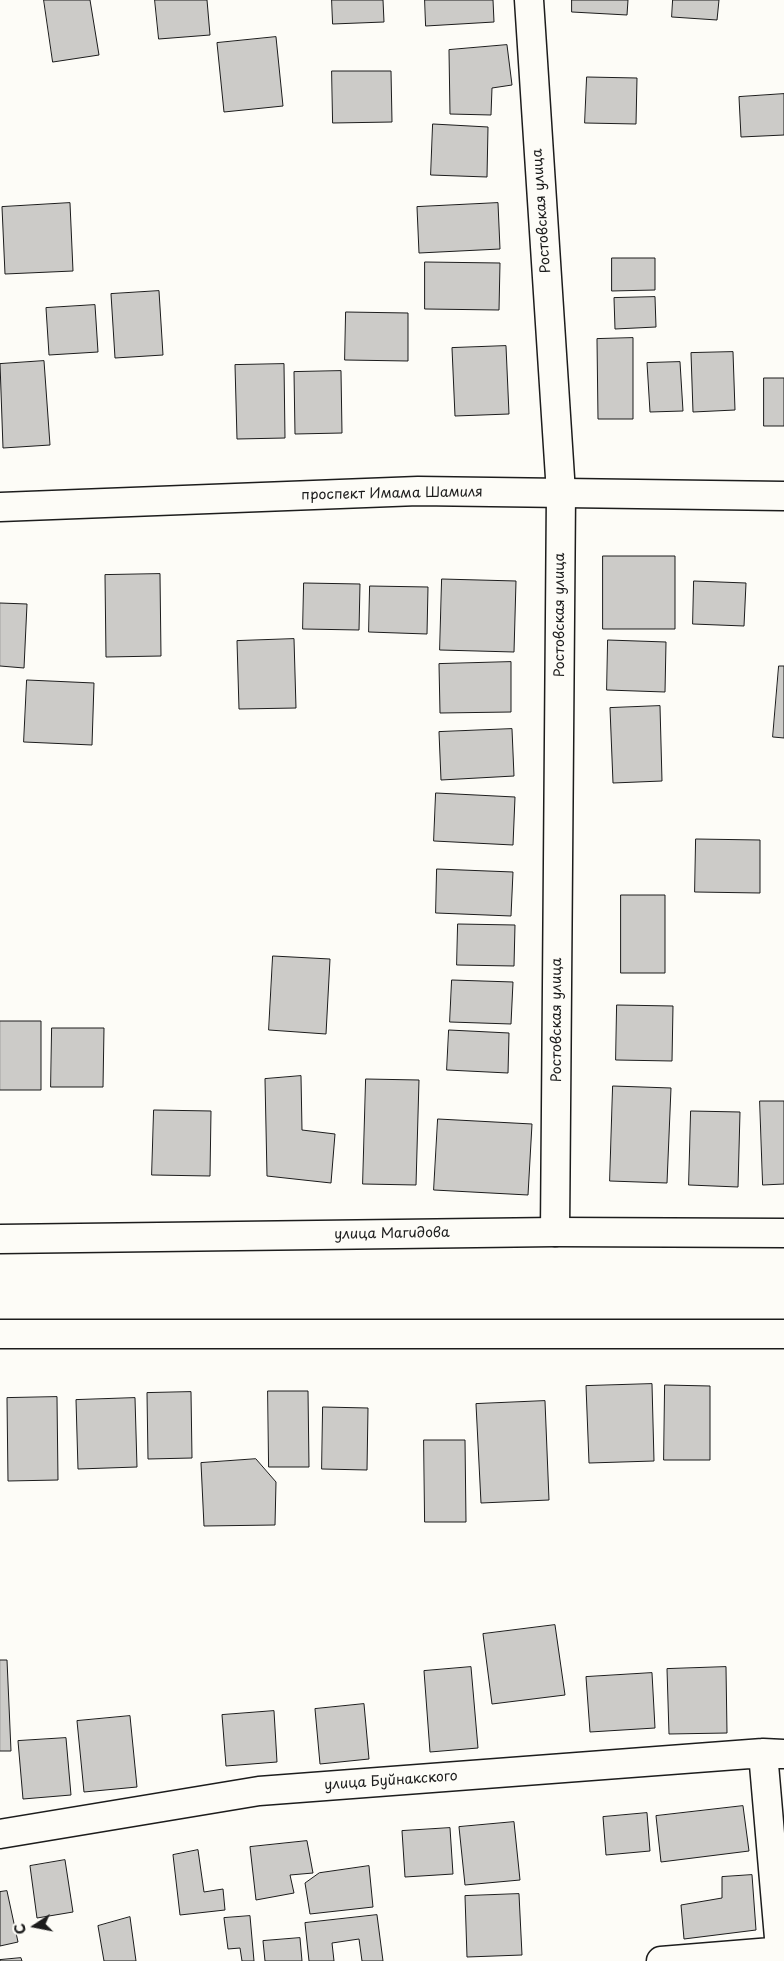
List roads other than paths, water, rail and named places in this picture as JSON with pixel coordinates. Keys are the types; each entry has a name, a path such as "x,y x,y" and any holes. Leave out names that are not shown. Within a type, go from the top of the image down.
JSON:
{"main road":[{"name":"Ростовская улица","path":"529,0 561,493 555,1232"},
{"name":"проспект Имама Шамиля","path":"0,507 418,491 784,496"},
{"name":"улица Магидова","path":"0,1239 555,1232 784,1233"},
{"path":"0,1334 784,1334"},
{"path":"661,1961 782,1954 774,1753"},
{"name":"улица Буйнакского","path":"0,1834 259,1791 774,1753"}]}
